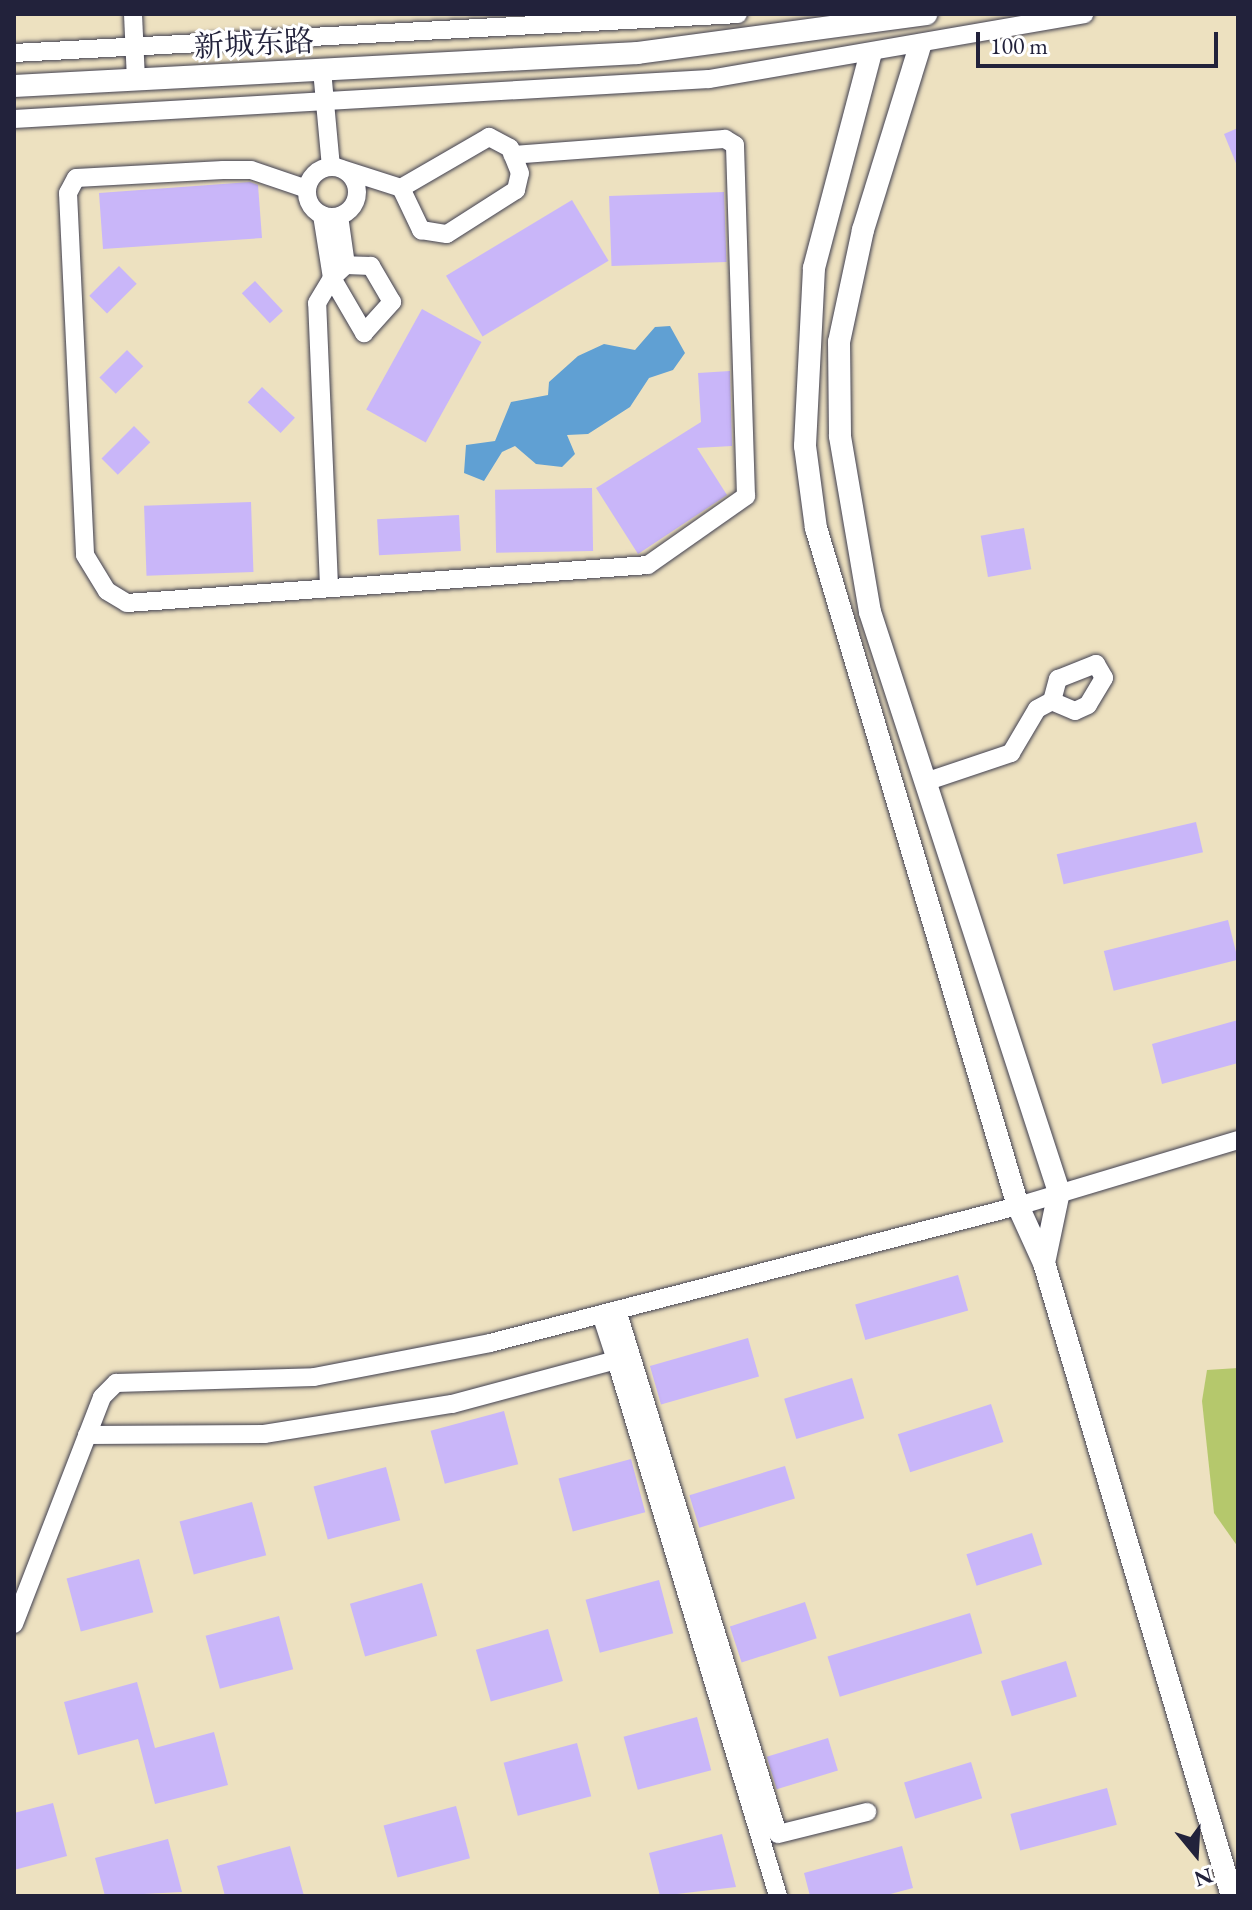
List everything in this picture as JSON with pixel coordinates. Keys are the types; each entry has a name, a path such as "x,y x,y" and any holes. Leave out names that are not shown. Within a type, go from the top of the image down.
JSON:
{"main road":[{"name":"新城东路","path":"14,86 638,53 859,20 926,14"},
{"path":"920,46 863,230 839,342 851,523 870,612 1059,1192 1044,1263"},
{"path":"864,57 814,268 805,446 816,528 848,648 1018,1206 1044,1263 1232,1896"}],"street":[{"path":"133,14 136,80"},
{"path":"14,53 738,14"},
{"path":"14,119 709,79 864,57 1084,14"},
{"path":"859,20 864,57"},
{"path":"322,70 323,103 338,168 357,195 331,215"},
{"path":"329,586 317,303 339,271 331,215 307,189 251,170 76,178 68,193 85,555 107,591 127,603 648,565 746,496 735,145 725,139 513,155 489,137 401,188"},
{"path":"307,189 318,171 338,168 401,188 421,230 447,234 516,190 513,155"},
{"path":"925,782 1011,753 1037,709 1052,701"},
{"path":"14,1624 102,1397 116,1383 314,1377 609,1312 1018,1206 1238,1140"},
{"path":"609,1312 616,1360 778,1896"},
{"path":"609,1312 778,1834 867,1812"},
{"path":"87,1435 325,1428 452,1404 616,1360"}],"green space":[{"path":"1238,1368 1238,1547 1214,1513 1202,1401 1207,1370"}],"water":[{"path":"670,326 685,353 673,370 649,378 630,407 588,434 567,435 575,454 562,467 536,464 515,446 502,452 484,481 464,473 466,445 495,441 511,402 548,395 549,382 578,356 604,344 635,350 655,327"}],"building":[{"path":"1238,128 1238,168 1224,134"},
{"path":"250,182 258,185 262,238 103,249 99,193"},
{"path":"724,192 726,262 612,266 609,196"},
{"path":"572,200 609,261 483,337 446,276"},
{"path":"119,266 137,284 107,313 89,296"},
{"path":"255,281 283,311 270,323 242,293"},
{"path":"422,309 481,342 426,443 366,410"},
{"path":"127,350 143,366 116,394 99,378"},
{"path":"730,371 732,446 697,448 727,495 638,554 596,488 701,422 698,373"},
{"path":"262,387 295,418 281,433 248,402"},
{"path":"134,426 150,442 118,475 101,459"},
{"path":"592,488 593,551 496,553 495,490"},
{"path":"251,502 253,572 147,576 144,506"},
{"path":"459,515 461,551 379,555 377,519"},
{"path":"1024,528 1031,569 988,577 981,536"},
{"path":"1196,822 1203,852 1064,884 1057,854"},
{"path":"1228,920 1238,960 1114,991 1104,951"},
{"path":"1238,1020 1238,1063 1162,1084 1152,1044"},
{"path":"958,1275 968,1311 865,1340 855,1304"},
{"path":"748,1338 759,1376 661,1405 650,1366"},
{"path":"852,1378 864,1418 796,1439 784,1399"},
{"path":"991,1404 1003,1442 910,1472 898,1434"},
{"path":"504,1411 518,1464 445,1484 431,1431"},
{"path":"631,1459 645,1512 573,1532 559,1478"},
{"path":"785,1466 795,1499 699,1528 689,1495"},
{"path":"386,1467 400,1520 328,1540 314,1486"},
{"path":"252,1502 266,1555 194,1575 180,1521"},
{"path":"1032,1533 1042,1564 977,1586 966,1554"},
{"path":"139,1559 153,1612 81,1632 67,1578"},
{"path":"659,1580 673,1633 600,1653 586,1600"},
{"path":"422,1583 437,1636 365,1657 350,1604"},
{"path":"805,1602 817,1638 742,1663 730,1626"},
{"path":"970,1613 982,1653 840,1697 828,1657"},
{"path":"279,1616 293,1669 220,1689 206,1636"},
{"path":"548,1629 563,1681 491,1702 476,1650"},
{"path":"1066,1661 1077,1696 1012,1716 1001,1681"},
{"path":"137,1682 155,1748 214,1732 228,1785 155,1804 138,1739 78,1755 64,1702"},
{"path":"697,1717 711,1770 638,1790 624,1737"},
{"path":"828,1738 838,1771 777,1789 767,1757"},
{"path":"577,1743 591,1796 518,1816 504,1763"},
{"path":"971,1762 982,1798 915,1819 904,1782"},
{"path":"1107,1788 1117,1825 1020,1851 1010,1814"},
{"path":"53,1803 67,1856 14,1870 14,1813"},
{"path":"456,1806 470,1858 398,1878 384,1825"},
{"path":"722,1834 736,1887 660,1896 649,1853"},
{"path":"168,1839 182,1892 105,1896 95,1858"},
{"path":"290,1846 304,1896 225,1896 217,1866"},
{"path":"902,1846 913,1888 883,1896 810,1896 804,1873"}]}
